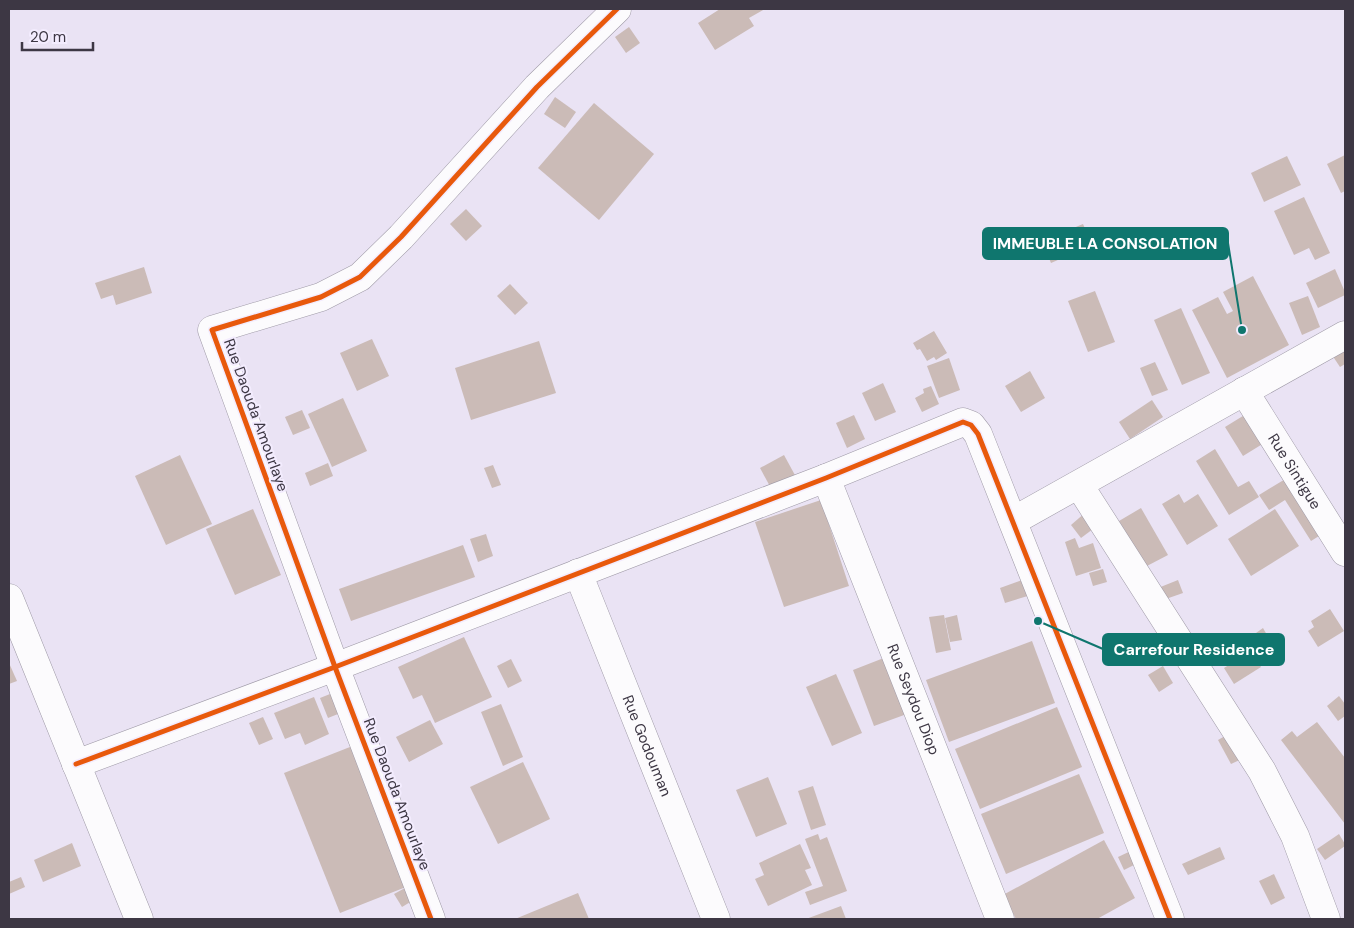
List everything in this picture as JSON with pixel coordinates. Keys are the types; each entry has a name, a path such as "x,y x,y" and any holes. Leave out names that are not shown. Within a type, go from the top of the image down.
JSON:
{"street":[{"name":"Rue Daouda Amourlaye","path":"431,919 335,667 212,330 321,297 360,277 401,237 537,87 617,9"},
{"path":"1013,522 1345,335"},
{"name":"Rue Sintigue","path":"1244,391 1345,552"},
{"path":"76,764 335,667 826,478 963,422 971,425 978,434 1170,919"},
{"name":"Rue Seydou Diop","path":"826,478 1000,919"},
{"path":"1080,485 1262,771 1295,836 1326,919"},
{"name":"Rue Godouman","path":"578,573 716,919"},
{"path":"9,598 139,919"}],"building":[{"path":"720,9 765,9 749,18 754,26 715,50 698,23"},
{"path":"629,27 640,43 626,53 615,37"},
{"path":"555,97 576,112 565,128 544,114"},
{"path":"594,103 654,154 599,220 538,168"},
{"path":"1345,155 1345,191 1341,193 1327,164"},
{"path":"1287,156 1301,185 1264,202 1251,173"},
{"path":"1304,197 1330,253 1315,260 1309,248 1294,255 1274,211"},
{"path":"466,209 482,226 466,241 450,224"},
{"path":"1083,224 1092,245 1051,263 1042,241"},
{"path":"144,267 152,293 116,305 113,295 101,299 95,283"},
{"path":"1335,269 1345,295 1318,308 1306,283"},
{"path":"1253,276 1289,345 1227,378 1192,310 1218,297 1227,314 1233,311 1223,292"},
{"path":"510,284 528,303 515,315 497,296"},
{"path":"1095,291 1115,342 1088,352 1068,301"},
{"path":"1308,296 1320,327 1302,335 1289,303"},
{"path":"1181,308 1210,373 1182,385 1154,320"},
{"path":"934,331 947,353 936,360 934,357 927,361 920,349 917,350 913,343"},
{"path":"372,339 389,376 357,391 340,353"},
{"path":"539,341 556,393 471,420 455,368"},
{"path":"1345,347 1345,364 1340,367 1332,355"},
{"path":"949,358 960,390 939,398 927,366"},
{"path":"1155,362 1168,390 1152,396 1140,368"},
{"path":"1030,371 1045,398 1021,412 1005,386"},
{"path":"883,383 896,412 875,421 862,393"},
{"path":"931,386 939,404 922,412 915,398 924,393 923,389"},
{"path":"343,398 367,451 332,467 308,414"},
{"path":"1152,400 1163,417 1130,439 1119,422"},
{"path":"302,410 310,428 293,435 285,417"},
{"path":"1251,411 1269,440 1243,456 1225,427"},
{"path":"854,415 865,439 847,448 836,423"},
{"path":"1215,449 1238,487 1249,481 1259,497 1229,515 1196,461"},
{"path":"180,455 212,524 166,545 135,476"},
{"path":"784,455 796,477 772,490 760,468"},
{"path":"328,463 333,476 310,486 305,473"},
{"path":"493,465 501,485 492,488 484,468"},
{"path":"1292,475 1327,531 1311,541 1285,500 1269,510 1259,495"},
{"path":"1179,494 1184,503 1198,494 1218,526 1187,545 1162,504"},
{"path":"821,500 849,586 784,607 755,522"},
{"path":"1141,508 1168,555 1145,567 1119,521"},
{"path":"253,509 281,575 235,595 206,529"},
{"path":"1275,509 1299,546 1251,576 1228,539"},
{"path":"1086,512 1097,526 1081,538 1071,525"},
{"path":"486,534 493,556 478,562 470,539"},
{"path":"1075,538 1079,548 1093,543 1101,568 1076,576 1065,542"},
{"path":"463,545 475,577 351,621 339,589"},
{"path":"1103,569 1107,582 1093,586 1089,573"},
{"path":"1025,579 1031,595 1005,603 1000,588"},
{"path":"1178,580 1183,593 1163,600 1158,588"},
{"path":"1330,609 1344,631 1318,647 1308,631 1314,627 1311,621"},
{"path":"944,615 951,650 936,653 929,617"},
{"path":"957,615 962,640 950,642 945,618"},
{"path":"1263,628 1271,642 1257,651 1249,638"},
{"path":"464,637 492,697 435,723 422,695 413,699 398,667"},
{"path":"1032,641 1055,703 949,742 926,680"},
{"path":"1251,651 1261,667 1234,684 1224,668"},
{"path":"894,654 915,711 874,726 853,670"},
{"path":"511,659 522,681 508,688 497,666"},
{"path":"9,663 17,681 9,684"},
{"path":"1163,666 1173,683 1159,692 1148,675"},
{"path":"836,674 862,733 832,746 806,687"},
{"path":"335,692 343,712 328,718 320,698"},
{"path":"1339,696 1345,704 1345,716 1338,721 1327,706"},
{"path":"314,697 329,734 305,745 300,733 285,739 274,713"},
{"path":"501,704 523,757 503,766 481,712"},
{"path":"1057,707 1082,767 980,809 955,749"},
{"path":"263,717 273,739 259,745 249,723"},
{"path":"430,720 443,744 409,762 396,737"},
{"path":"1317,722 1345,758 1345,824 1281,740 1292,731 1297,737"},
{"path":"1232,732 1246,757 1231,764 1218,740"},
{"path":"355,745 411,885 340,913 284,773"},
{"path":"523,762 550,819 498,844 470,787"},
{"path":"1079,774 1104,833 1006,874 981,814"},
{"path":"768,777 787,824 756,837 736,790"},
{"path":"813,786 826,825 811,830 798,791"},
{"path":"818,834 820,840 827,837 847,891 810,905 805,892 823,886 805,839"},
{"path":"1339,834 1345,846 1325,860 1317,849"},
{"path":"1104,840 1135,898 1097,919 1016,919 1003,895"},
{"path":"72,843 81,866 43,882 34,860"},
{"path":"800,844 811,868 805,870 812,885 768,906 755,879 764,875 759,863"},
{"path":"1220,847 1225,859 1188,875 1182,864"},
{"path":"1137,848 1142,861 1124,870 1118,857"},
{"path":"1274,874 1285,898 1271,905 1259,881"},
{"path":"21,877 25,887 9,894 9,882"},
{"path":"405,888 412,901 402,907 394,894"},
{"path":"578,893 589,919 515,919"},
{"path":"841,906 846,919 806,919"}],"cycle path":[{"path":"431,919 335,667 212,330 321,297 360,277 401,237 537,87 617,9"},
{"path":"76,764 335,667 826,478 963,422 971,425 978,434 1170,919"}],"place":[{"name":"IMMEUBLE LA CONSOLATION","path":"1242,330"},
{"name":"Carrefour Residence","path":"1038,621"}]}
